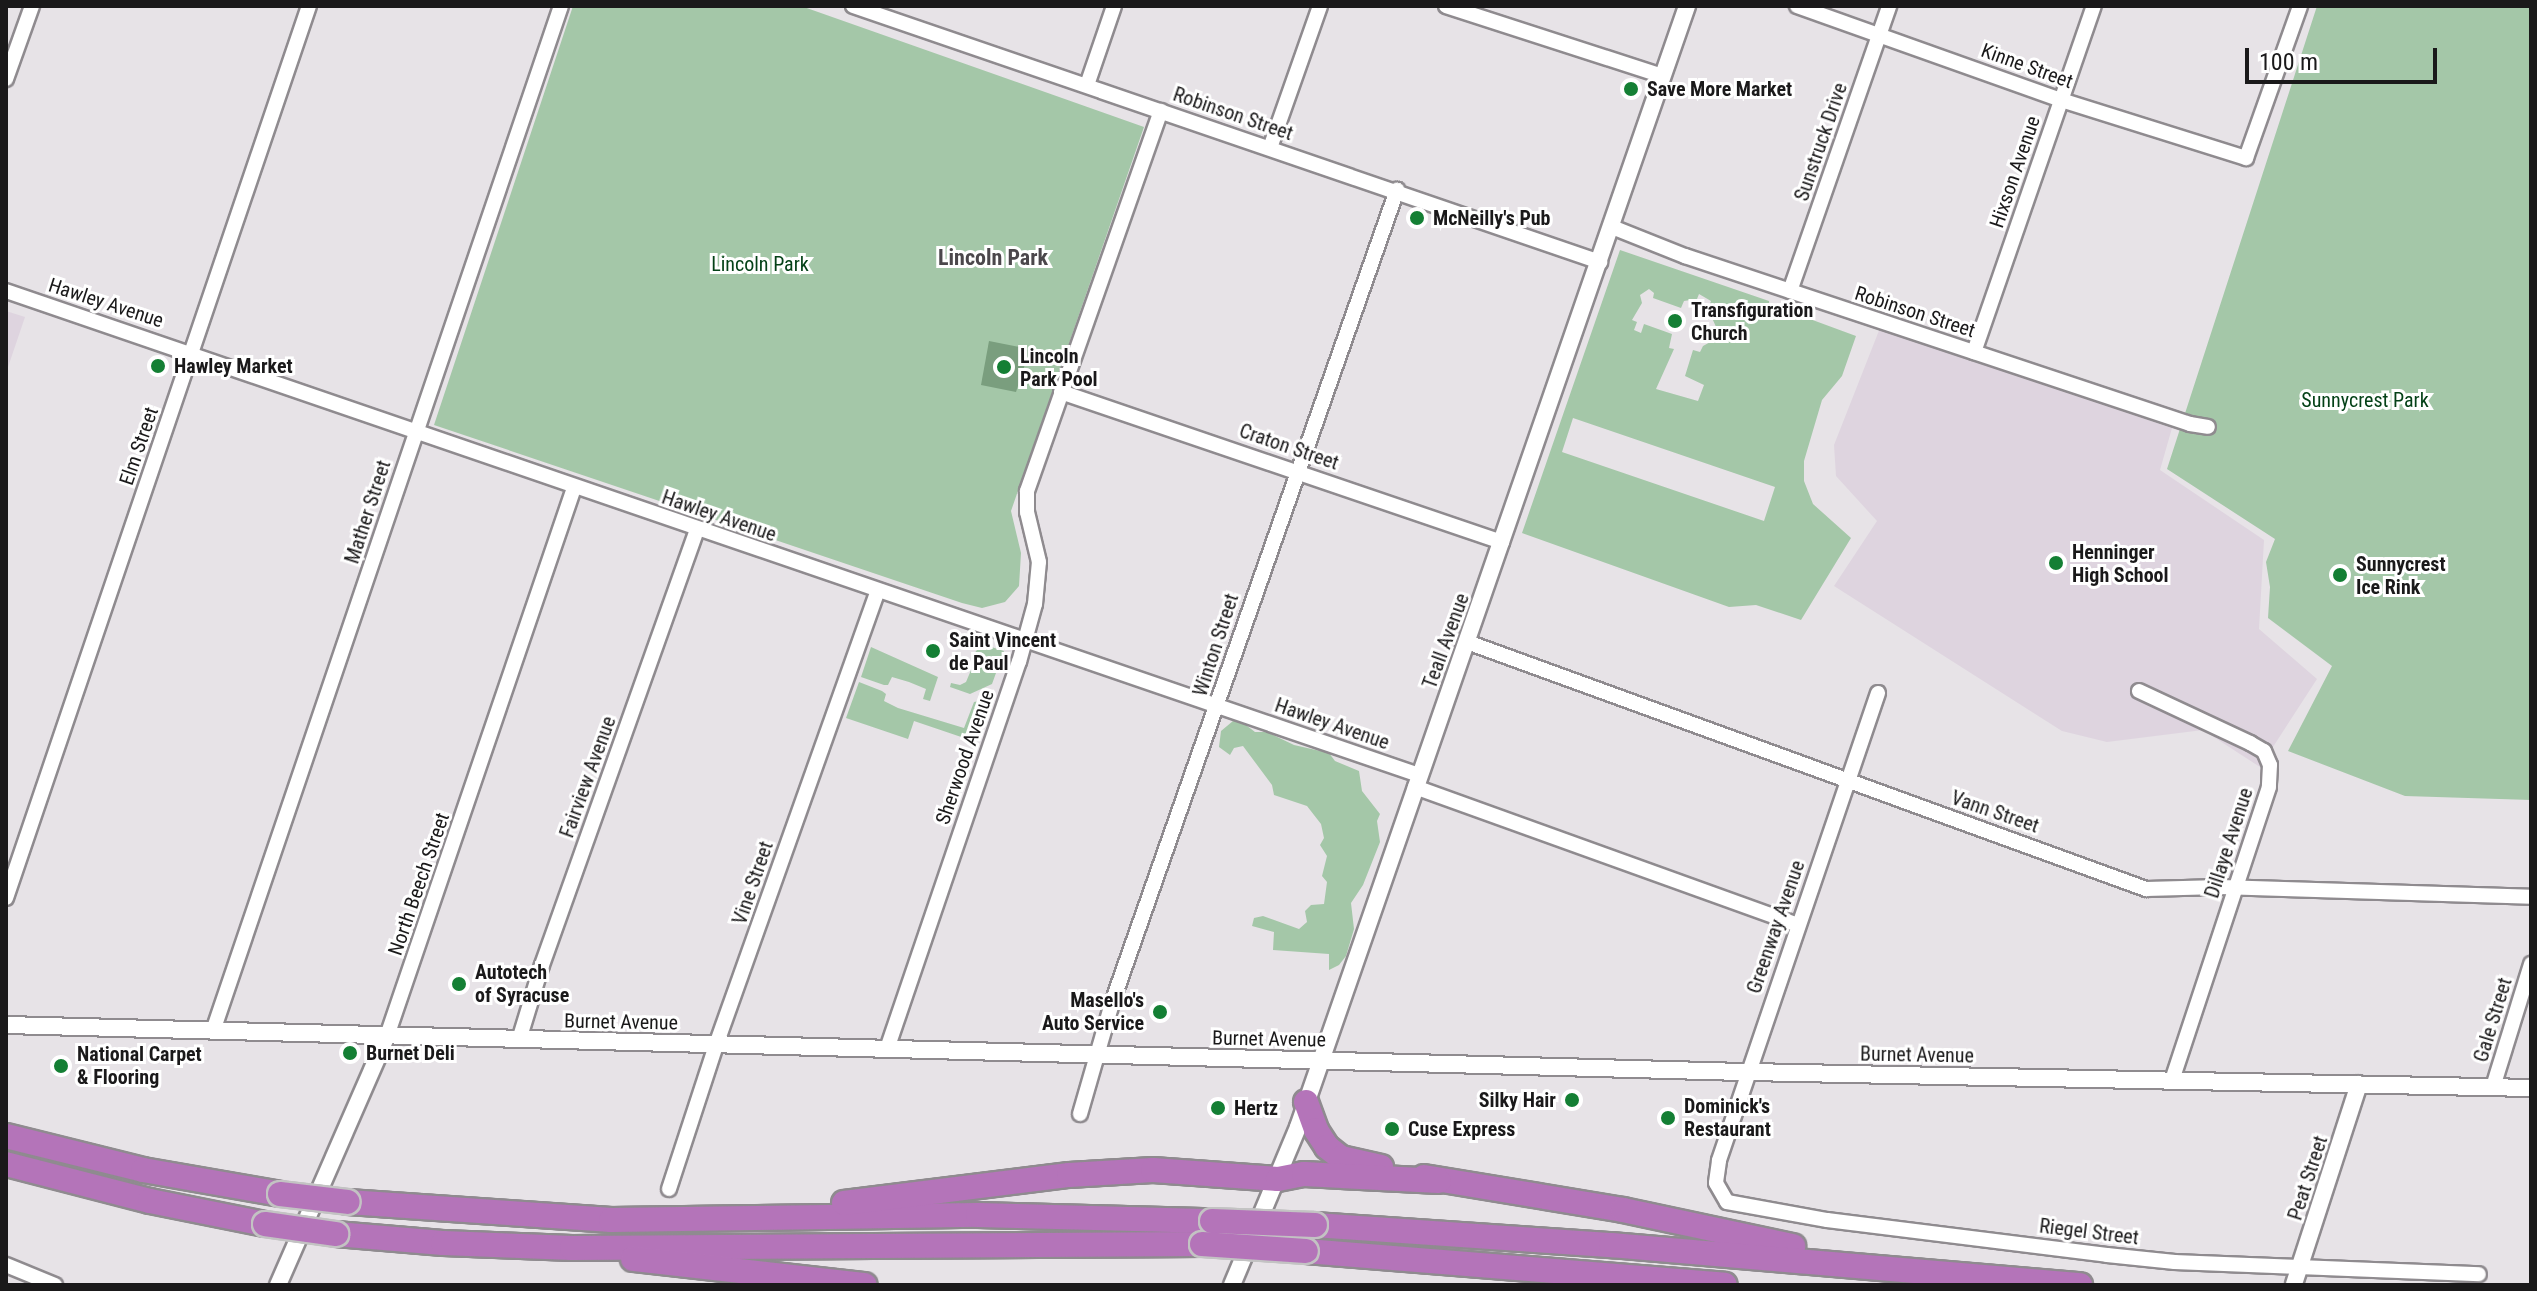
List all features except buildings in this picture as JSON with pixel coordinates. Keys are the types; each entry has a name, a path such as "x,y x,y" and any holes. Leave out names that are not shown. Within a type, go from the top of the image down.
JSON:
{"highway":[{"path":"1306,1102 1321,1140 1341,1158 1439,1181 1623,1210 1893,1268"},
{"path":"6,1136 143,1170 280,1194 348,1202 611,1220 978,1215 1315,1225 2080,1285"},
{"path":"6,1164 150,1201 265,1224 336,1234 443,1243 572,1248 1202,1244 1725,1285"},
{"path":"749,1216 1083,1174 1153,1170 1278,1179 1304,1174 1439,1181"},
{"path":"572,1248 665,1265 865,1285"}],"street":[{"path":"6,79 32,6"},
{"name":"Elm Street","path":"6,898 309,6"},
{"name":"Mather Street","path":"213,1031 561,6"},
{"name":"Robinson Street","path":"853,6 1600,262"},
{"path":"1087,85 1114,6"},
{"path":"1270,148 1320,6"},
{"path":"1446,6 1663,76"},
{"name":"Teall Avenue","path":"1232,1285 1278,1179 1321,1061 1687,6"},
{"name":"Kinne Street","path":"1797,6 2061,100 2246,158 2300,6"},
{"name":"Sunstruck Drive","path":"1790,291 1889,6"},
{"name":"Hixson Avenue","path":"1974,352 2094,6"},
{"path":"6,29 22,34"},
{"name":"Sherwood Avenue","path":"887,1049 1024,642 1040,573 1025,501 1027,491 1161,111"},
{"name":"Winton Street","path":"1080,1114 1096,1055 1397,190"},
{"name":"Robinson Street","path":"1612,227 1790,291 2208,427"},
{"name":"Hawley Avenue","path":"6,291 1217,706 1798,925"},
{"name":"Craton Street","path":"1061,392 1502,542"},
{"name":"North Beech Street","path":"278,1285 387,1036 574,488"},
{"name":"Fairview Avenue","path":"519,1040 547,951 697,530"},
{"name":"Vine Street","path":"669,1189 716,1045 878,591"},
{"name":"Vann Street","path":"1467,642 2146,889 2236,888 2531,897"},
{"name":"Dillaye Avenue","path":"2139,691 2250,743 2268,757 2269,787 2172,1080"},
{"name":"Greenway Avenue","path":"1717,1176 1748,1072 1878,693"},
{"name":"Gale Street","path":"2493,1087 2531,964"},
{"name":"Burnet Avenue","path":"6,1025 1748,1072 2531,1088"},
{"name":"Peat Street","path":"2294,1284 2359,1084"},
{"name":"Riegel Street","path":"1717,1176 1716,1183 1727,1202 1759,1210 2107,1255 2479,1274"},
{"path":"6,1265 55,1285"}],"shaded area":[{"path":"6,311 25,317 6,373"},
{"name":"Henninger High School","path":"1880,328 2172,428 2160,470 2264,540 2259,629 2317,679 2260,767 2203,730 2107,742 2062,731 1834,586 1877,521 1836,476 1834,445"},
{"name":"Lincoln Park Pool","path":"989,341 1030,349 1016,392 981,385"}],"green space":[{"name":"Lincoln Park","path":"573,6 801,6 1144,127 1011,511 1021,553 1019,586 1005,602 982,608 962,603 434,425"},
{"name":"Sunnycrest Park","path":"2317,6 2531,6 2531,800 2405,796 2288,751 2332,666 2268,618 2270,587 2266,562 2275,539 2167,469"},
{"path":"1620,250 1769,301 1769,304 1856,336 1842,376 1822,400 1804,461 1804,481 1813,504 1851,538 1801,620 1756,605 1729,607 1522,533","holes":["1649,289 1654,293 1653,298 1681,308 1684,301 1697,299 1699,294 1711,301 1708,309 1715,311 1712,318 1717,329 1714,340 1703,346 1700,352 1693,350 1685,376 1704,385 1698,401 1656,389 1674,349 1669,348 1672,334 1644,324 1641,333 1634,330 1637,322 1632,320 1642,303 1640,295","1573,418 1775,487 1764,521 1562,452"]},
{"path":"982,644 1004,651 992,684 970,694 950,687 951,683 960,685 966,682 974,663 972,656"},
{"path":"871,647 938,677 930,701 923,699 926,689 909,682 892,677 888,685 884,685 861,677"},
{"path":"859,682 882,691 886,694 884,701 898,708 964,728 974,702 988,699 973,741 914,721 908,739 846,718"},
{"path":"1233,721 1294,745 1329,753 1335,761 1359,771 1362,791 1380,814 1377,821 1380,842 1363,885 1351,903 1354,929 1346,956 1339,965 1329,970 1329,954 1273,950 1274,932 1252,926 1254,918 1263,916 1299,929 1307,922 1305,911 1311,905 1324,904 1327,882 1322,876 1327,856 1320,845 1324,838 1321,824 1307,806 1274,795 1272,785 1243,746 1234,748 1230,755 1219,747 1221,731"}],"place":[{"name":"Save More Market","path":"1631,89"},
{"name":"McNeilly's Pub","path":"1417,218"},
{"name":"Transfiguration Church","path":"1675,321"},
{"name":"Hawley Market","path":"158,366"},
{"name":"Lincoln Park Pool","path":"1004,367"},
{"name":"Henninger High School","path":"2056,563"},
{"name":"Sunnycrest Ice Rink","path":"2340,575"},
{"name":"Saint Vincent de Paul","path":"933,651"},
{"name":"Autotech of Syracuse","path":"459,984"},
{"name":"Masello's Auto Service","path":"1160,1012"},
{"name":"Burnet Deli","path":"350,1053"},
{"name":"National Carpet & Flooring","path":"61,1066"},
{"name":"Silky Hair","path":"1572,1100"},
{"name":"Hertz","path":"1218,1108"},
{"name":"Dominick's Restaurant","path":"1668,1118"},
{"name":"Cuse Express","path":"1392,1129"}],"district":[{"name":"Lincoln Park","path":"993,258"}]}
